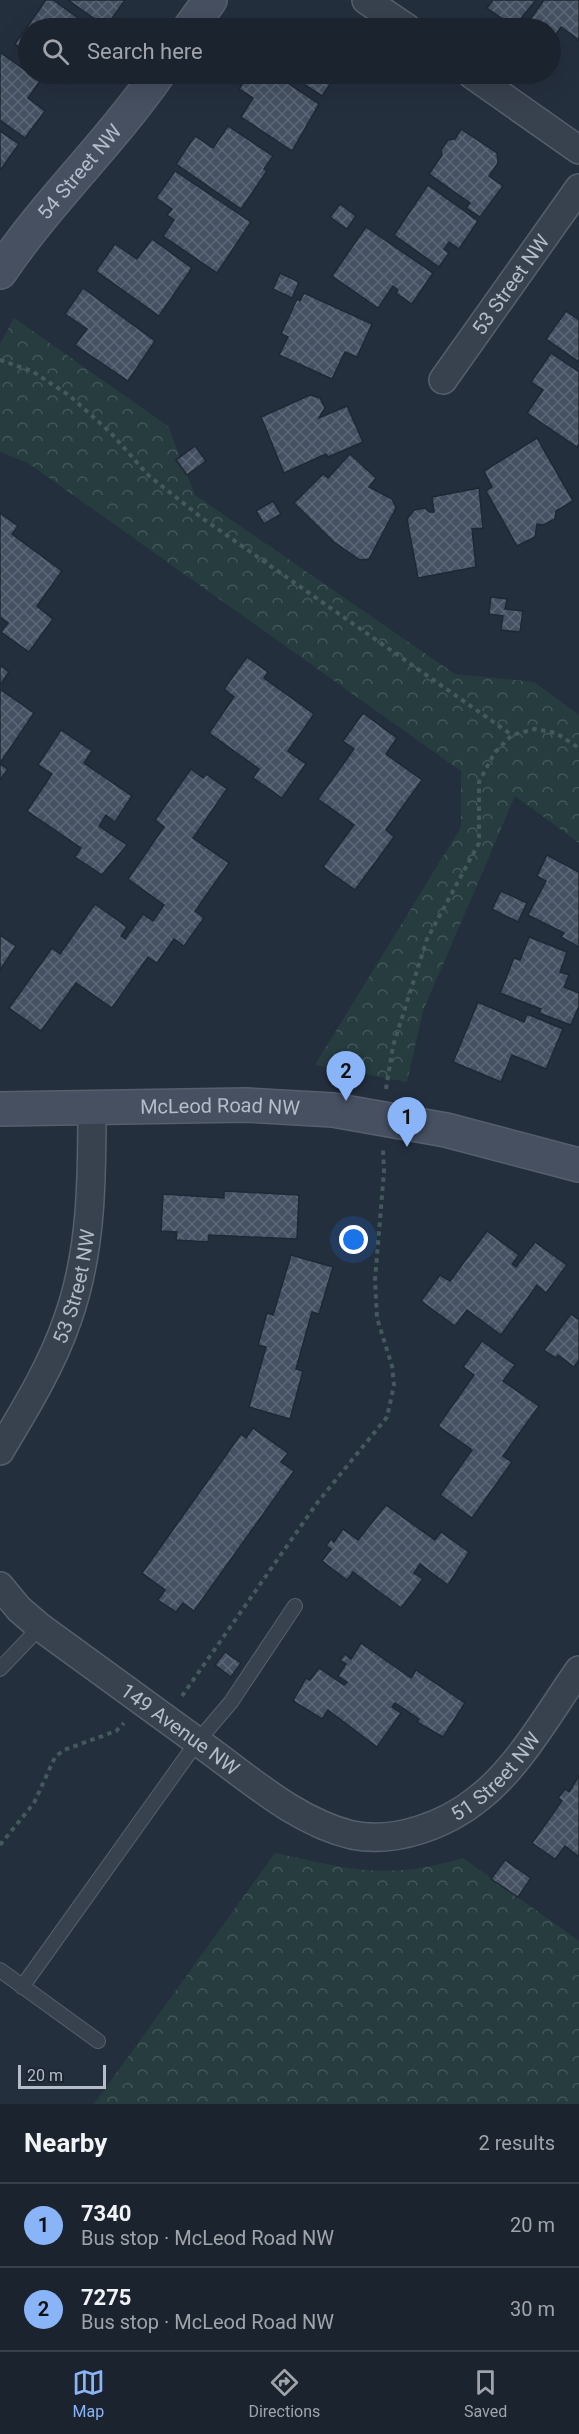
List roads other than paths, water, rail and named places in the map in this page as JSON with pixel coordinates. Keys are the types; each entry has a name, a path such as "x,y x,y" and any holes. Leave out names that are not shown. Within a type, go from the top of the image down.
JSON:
{"street":[{"path":"197,18 210,0"},
{"path":"366,0 392,18"},
{"name":"54 Street NW","path":"0,272 41,218 139,102 151,84"},
{"path":"485,84 579,150"},
{"name":"53 Street NW","path":"443,380 579,188"},
{"name":"McLeod Road NW","path":"0,1109 284,1106 382,1118 491,1140 578,1162"},
{"name":"53 Street NW","path":"0,1451 44,1373 75,1295 89,1212 92,1107"},
{"name":"149 Avenue NW","path":"1,1588 40,1627 197,1742 305,1816 354,1835 378,1837"},
{"name":"51 Street NW","path":"378,1837 424,1828 447,1819 480,1798 510,1768 579,1670"}],"lane":[{"path":"22,1987 197,1742 231,1702 295,1606"},
{"path":"0,1669 40,1627"},
{"path":"0,1970 98,2041"}],"place":[{"name":"7275","path":"346,1101"},
{"name":"7340","path":"407,1147"}]}
